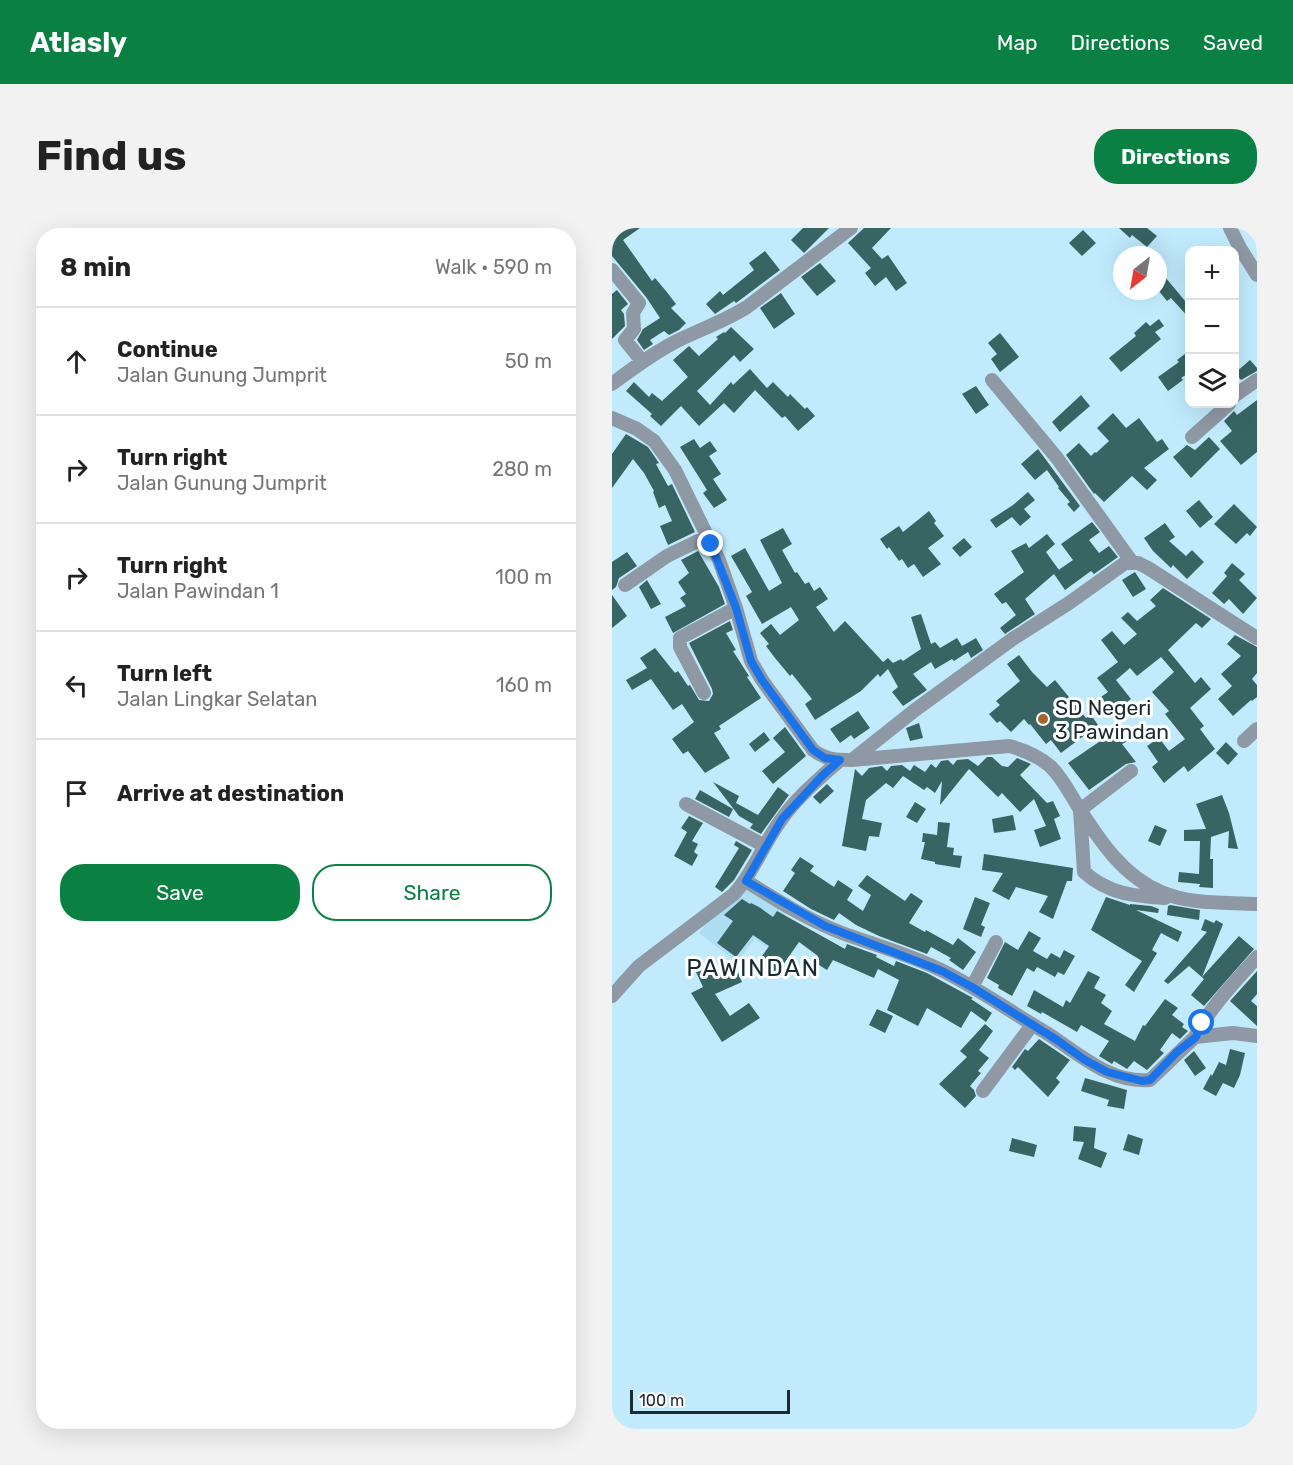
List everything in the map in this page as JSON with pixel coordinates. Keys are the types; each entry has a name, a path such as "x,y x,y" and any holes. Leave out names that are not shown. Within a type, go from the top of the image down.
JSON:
{"street":[{"path":"612,384 642,361 681,339 733,316 852,228"},
{"path":"1230,228 1257,275"},
{"path":"612,270 639,303 633,313 634,329 625,340 642,361"},
{"path":"992,380 1057,458 1132,562"},
{"path":"1239,393 1257,380"},
{"path":"1192,437 1225,408"},
{"path":"612,418 646,434 660,447 681,480 698,513 706,537 719,560 736,608 745,644 762,680 813,750 825,758 846,760 1009,746 1024,750 1051,767 1110,853 1131,874 1146,885 1178,898"},
{"path":"625,585 667,556 706,537"},
{"path":"612,996 639,966 734,894 746,881 782,819 823,775 1014,638 1125,563 1132,562 1148,568 1257,638"},
{"path":"704,693 680,647 680,638 736,608"},
{"path":"1244,741 1257,729"},
{"path":"1080,810 1131,771"},
{"path":"686,804 765,846"},
{"path":"1080,810 1084,872 1096,883 1112,891 1137,896 1257,904"},
{"path":"746,881 825,926 942,971 1032,1024 1085,1060 1107,1072 1142,1081 1150,1080 1157,1075 1177,1052 1196,1037 1202,1023 1257,957"},
{"path":"972,987 996,942"},
{"path":"982,1091 1032,1024"},
{"path":"1196,1037 1233,1033 1257,1036"}],"shaded area":[{"path":"746,888 789,909 766,947 755,939 737,962 699,933 720,905"}],"building":[{"path":"625,228 640,228 623,240 652,281 655,278 676,304 671,308 686,323 669,335 664,331 650,340 653,344 644,350 637,340 643,329 660,318 612,256 612,239"},
{"path":"803,228 829,228 804,253 791,240"},
{"path":"864,228 891,228 872,248 882,259 888,255 907,283 896,291 886,277 875,286 865,273 871,268 848,243"},
{"path":"1119,228 1147,228 1157,236 1148,246 1132,235 1130,238"},
{"path":"1083,230 1096,243 1082,256 1069,243"},
{"path":"765,251 780,270 736,303 734,301 715,314 706,304 720,291 723,295 754,270 749,263"},
{"path":"820,263 836,281 817,296 801,277"},
{"path":"1167,279 1185,301 1185,313 1171,298 1167,301"},
{"path":"617,290 628,304 621,310 624,314 625,326 612,339 612,294"},
{"path":"781,293 795,314 774,329 760,308"},
{"path":"1159,319 1164,326 1155,332 1161,339 1121,372 1109,358 1136,336 1134,333 1146,322 1150,326"},
{"path":"731,327 754,349 740,362 734,355 697,391 710,405 731,382 733,385 750,369 767,388 773,382 788,397 790,394 815,416 798,431 785,416 782,418 755,390 734,413 724,403 699,426 681,406 661,426 650,416 652,414 626,391 634,382 649,397 652,393 662,401 688,377 673,360 689,346 699,356 718,339 716,337"},
{"path":"1000,333 1019,357 1000,372 991,359 997,354 988,343"},
{"path":"1185,354 1185,375 1181,378 1183,380 1168,391 1158,377 1179,362 1177,360"},
{"path":"1250,360 1257,368 1257,371 1241,380 1239,370"},
{"path":"976,386 989,405 976,414 962,394"},
{"path":"1081,395 1090,406 1060,432 1052,422"},
{"path":"1257,400 1257,452 1241,465 1220,441 1232,431 1224,421 1234,411 1237,415"},
{"path":"1113,413 1126,428 1139,418 1157,442 1162,439 1169,449 1144,468 1157,480 1147,490 1132,476 1104,502 1094,494 1066,455 1079,443 1091,456 1096,453 1109,441 1097,428"},
{"path":"626,434 648,447 659,463 656,464 668,486 672,484 695,532 668,545 660,526 672,521 665,505 659,508 654,491 633,459 612,488 612,454"},
{"path":"1209,437 1220,449 1191,478 1173,457 1187,445 1195,450"},
{"path":"694,439 700,448 710,441 717,451 709,456 721,474 713,479 727,500 714,508 703,493 707,490 680,447"},
{"path":"1038,449 1080,506 1074,512 1067,504 1070,502 1047,470 1035,480 1021,464"},
{"path":"1028,492 1035,500 1024,509 1031,517 1020,526 1012,517 996,528 990,520"},
{"path":"1199,500 1213,517 1200,528 1186,511"},
{"path":"1234,504 1257,527 1250,536 1247,533 1236,544 1214,524"},
{"path":"929,511 936,521 934,523 944,536 928,548 941,564 923,577 914,564 908,568 902,559 899,561 880,539 899,526 903,532"},
{"path":"1092,522 1100,532 1089,540 1099,553 1109,546 1118,557 1094,574 1091,571 1065,590 1054,574 1025,599 1035,614 1005,634 1000,628 1016,615 1006,602 1002,604 994,594 1024,572 1011,551 1026,543 1029,548 1047,534 1055,544 1046,552 1059,570 1073,560 1061,544"},
{"path":"1165,523 1175,537 1169,541 1186,556 1192,550 1204,562 1187,579 1173,565 1171,568 1153,551 1144,538"},
{"path":"783,528 792,544 782,550 795,573 797,572 805,584 809,582 814,591 820,587 828,599 816,607 834,632 845,621 883,662 888,658 893,663 901,659 903,661 921,649 911,617 921,614 931,644 935,642 940,648 957,638 962,646 976,638 983,650 971,658 968,652 935,669 931,662 913,674 927,690 903,706 892,692 898,687 888,669 880,677 878,674 861,691 815,720 805,704 812,699 792,674 790,676 775,658 766,646 769,644 760,633 771,624 780,635 799,620 791,607 762,624 746,596 752,592 731,556 745,548 769,591 782,583 760,540"},
{"path":"964,538 972,547 960,557 952,548"},
{"path":"698,551 719,587 725,604 673,633 665,617 686,606 680,598 686,594 678,582 689,573 681,560"},
{"path":"627,552 637,566 619,578 616,587 612,590 612,562"},
{"path":"1232,563 1245,574 1239,580 1257,598 1243,614 1229,599 1224,604 1212,593 1227,576 1224,573"},
{"path":"1135,572 1146,589 1133,597 1122,580"},
{"path":"647,580 661,604 651,609 639,587"},
{"path":"1163,588 1211,619 1202,628 1196,623 1168,650 1195,683 1201,677 1211,689 1190,708 1204,726 1200,729 1215,749 1188,772 1184,766 1164,783 1152,767 1158,762 1147,746 1159,738 1169,751 1185,739 1165,714 1169,711 1152,692 1174,672 1161,657 1137,676 1130,668 1116,680 1131,699 1113,713 1101,697 1108,692 1097,678 1118,662 1101,640 1112,631 1124,645 1137,634 1121,618 1128,612 1137,621 1156,606 1150,600"},
{"path":"612,595 627,616 612,628"},
{"path":"730,621 733,630 726,633 736,650 733,651 761,698 719,726 721,729 714,733 730,758 705,773 688,751 683,754 672,739 694,722 682,704 673,710 651,679 632,690 626,680 647,668 640,658 655,648 675,673 678,671 688,686 690,685 699,700 709,701 713,694 712,689 689,643"},
{"path":"1235,635 1257,647 1257,673 1252,679 1257,685 1257,697 1233,716 1218,699 1232,686 1221,674 1241,656 1227,644"},
{"path":"1019,655 1047,687 1055,680 1086,718 1091,715 1098,725 1061,753 1051,740 1046,744 1024,719 1011,732 1000,721 997,723 989,714 1000,705 996,701 1020,681 1007,664"},
{"path":"858,711 870,728 854,739 851,735 840,743 830,729"},
{"path":"919,723 923,738 910,741 906,728"},
{"path":"785,727 806,756 773,784 762,771 785,752 773,738"},
{"path":"1118,729 1126,742 1122,744 1136,762 1126,764 1089,790 1068,763"},
{"path":"764,732 770,740 755,752 749,744"},
{"path":"1226,742 1238,754 1228,765 1216,753"},
{"path":"987,757 992,757 1002,766 1008,767 1017,758 1031,764 1020,775 1047,803 1053,801 1060,816 1054,819 1061,839 1040,847 1034,830 1046,826 1034,799 1020,812 1002,793 998,797 969,769 940,805 942,781 935,793 927,787 924,790 903,776 893,788 886,783 866,800 862,819 882,823 879,837 869,836 866,851 842,846 855,769 862,776 869,768 882,766 887,771 891,766 902,765 910,771 914,765 925,772 931,764 936,768 941,761 948,760 953,765 957,760 968,759 978,766"},
{"path":"713,782 739,796 736,803 758,815 778,787 789,795 761,834 750,828 753,824 739,816"},
{"path":"827,784 834,791 820,804 813,797"},
{"path":"700,790 733,809 729,817 695,799"},
{"path":"1222,795 1238,849 1228,848 1229,831 1211,837 1210,859 1213,859 1213,888 1178,882 1179,872 1199,874 1200,841 1184,841 1184,830 1206,829 1196,804"},
{"path":"915,802 926,809 917,823 906,817"},
{"path":"1013,815 1016,830 994,833 992,819"},
{"path":"689,816 703,823 692,841 698,844 694,852 698,855 692,866 674,856 687,832 681,828"},
{"path":"938,822 950,823 947,847 954,848 953,855 962,856 960,868 921,859 925,842 922,842 923,833 937,835"},
{"path":"1155,825 1167,830 1160,846 1148,841"},
{"path":"736,841 752,850 734,880 722,892 715,887 739,848 734,845"},
{"path":"984,854 1073,868 1072,881 1067,881 1053,919 1039,912 1048,896 1016,887 1009,900 992,891 1003,873 982,870"},
{"path":"800,857 814,866 810,871 834,887 838,880 853,890 847,900 863,911 871,895 858,886 867,875 905,901 911,893 923,901 909,923 953,945 958,938 976,952 963,970 949,960 951,958 931,947 927,954 879,936 856,925 839,913 834,920 811,909 783,891 795,873 791,870"},
{"path":"975,897 990,903 981,925 985,927 981,937 963,929"},
{"path":"1106,897 1130,905 1151,906 1159,909 1158,913 1136,910 1182,932 1178,942 1161,933 1152,950 1157,953 1134,992 1125,985 1142,961 1091,930"},
{"path":"742,899 773,917 777,911 845,949 847,944 877,955 876,957 894,966 896,961 927,973 973,998 971,999 992,1013 986,1022 971,1011 961,1028 927,1008 918,1026 887,1010 899,980 878,969 874,978 833,960 827,970 814,962 818,956 799,942 776,975 758,962 769,946 753,935 736,957 717,943 733,921 724,915"},
{"path":"1170,905 1200,910 1199,920 1167,915"},
{"path":"1205,919 1214,923 1216,920 1223,924 1202,977 1239,936 1254,949 1204,1006 1191,995 1204,979 1189,966 1168,984 1164,981 1207,932 1201,930"},
{"path":"1029,931 1041,938 1033,951 1047,959 1051,953 1060,958 1064,950 1075,956 1064,975 1058,972 1055,977 1037,967 1034,972 1027,968 1012,996 987,978 1005,942 1018,950"},
{"path":"711,965 715,974 735,966 742,982 715,994 730,1016 749,1003 760,1018 722,1042 691,993 703,987 696,972"},
{"path":"1088,971 1100,977 1094,988 1106,995 1101,1003 1112,1011 1104,1024 1135,1041 1143,1025 1145,1026 1165,999 1178,1008 1172,1015 1184,1024 1182,1027 1188,1031 1180,1039 1172,1033 1160,1050 1164,1053 1147,1070 1134,1061 1127,1069 1099,1056 1109,1041 1081,1025 1077,1032 1027,1006 1034,990 1063,1007 1066,1000 1070,1003"},
{"path":"1257,971 1257,994 1251,1001 1257,1006 1257,1026 1230,1001"},
{"path":"877,1009 893,1016 885,1033 869,1025"},
{"path":"985,1024 993,1031 979,1050 989,1058 978,1071 981,1073 970,1086 976,1096 965,1108 939,1084 967,1057 960,1051"},
{"path":"1039,1039 1070,1060 1056,1078 1060,1082 1048,1097 1018,1067 1015,1070 1012,1067 1025,1049 1028,1051"},
{"path":"1230,1049 1245,1053 1240,1075 1234,1088 1223,1083 1216,1096 1203,1089 1219,1062 1226,1065"},
{"path":"1194,1051 1206,1068 1195,1076 1184,1060"},
{"path":"1085,1078 1127,1090 1124,1109 1107,1106 1109,1100 1081,1091"},
{"path":"1074,1126 1096,1128 1094,1148 1107,1153 1101,1168 1078,1159 1084,1142 1073,1141"},
{"path":"1128,1134 1143,1139 1139,1155 1123,1150"},
{"path":"1012,1138 1037,1145 1034,1157 1009,1151"}],"place":[{"name":"SD Negeri 3 Pawindan","path":"1043,719"}],"district":[{"name":"PAWINDAN","path":"753,968"}],"route":[{"path":"711,544 736,608 751,661 762,680 813,750 825,758 840,760 782,819 746,881 825,926 942,971 972,987 1107,1072 1142,1081 1150,1080 1177,1052 1196,1037 1202,1023"}]}
